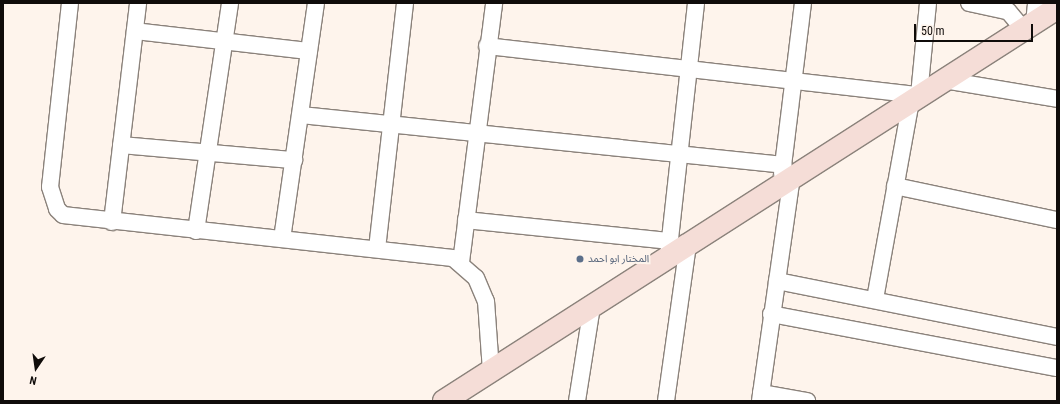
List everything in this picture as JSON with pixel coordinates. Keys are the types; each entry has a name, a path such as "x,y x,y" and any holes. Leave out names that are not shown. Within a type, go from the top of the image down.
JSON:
{"main road":[{"path":"444,401 592,306 675,247 785,175 944,80 1031,19 1057,8"}],"street":[{"path":"70,3 50,187 57,209 63,215 196,231 377,248 461,262 476,278 486,301 491,370"},
{"path":"112,222 138,3"},
{"path":"196,231 230,3"},
{"path":"282,239 316,3"},
{"path":"377,248 405,3"},
{"path":"461,262 476,132 494,3"},
{"path":"666,401 680,154 696,3"},
{"path":"803,3 785,175 777,281 760,397 807,401"},
{"path":"874,299 895,186 915,98 928,3"},
{"path":"969,3 1008,11 1031,19"},
{"path":"135,31 309,51"},
{"path":"487,46 794,81 915,98"},
{"path":"944,80 1057,99"},
{"path":"301,115 680,154 785,175"},
{"path":"121,145 294,160"},
{"path":"895,186 1057,220"},
{"path":"466,220 675,247"},
{"path":"777,281 874,299 1057,337"},
{"path":"577,401 592,306"},
{"path":"771,314 1057,368"}],"place":[{"name":"المختار ابو احمد","path":"580,259"}]}
